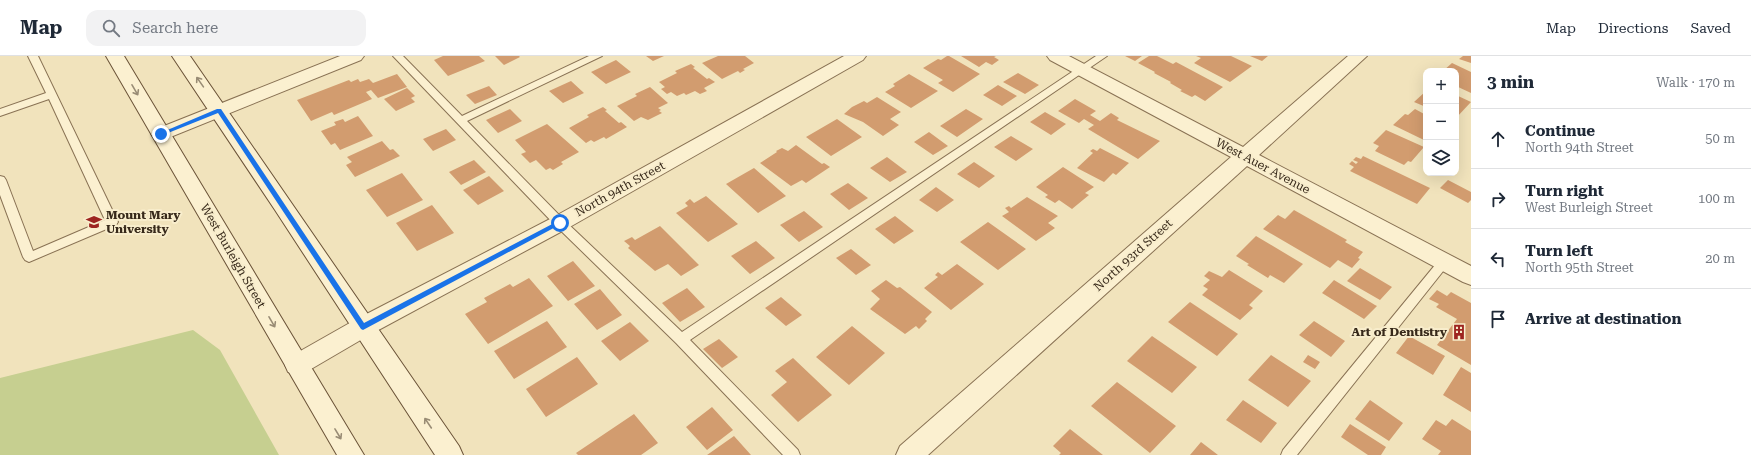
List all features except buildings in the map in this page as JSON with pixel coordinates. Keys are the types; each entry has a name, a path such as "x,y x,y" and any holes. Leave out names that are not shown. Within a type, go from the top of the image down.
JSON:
{"street":[{"name":"West Burleigh Street","path":"115,56 351,455"},
{"path":"181,56 219,110 450,455"},
{"path":"161,134 355,56"},
{"name":"North 94th Street","path":"297,365 363,327 560,223 857,56"},
{"name":"West Auer Avenue","path":"1056,56 1471,276"},
{"name":"North 93rd Street","path":"909,455 1358,56"}],"lane":[{"path":"0,180 29,257 112,222 33,56"},
{"path":"398,56 560,223 681,339 793,455"},
{"path":"460,120 597,56"},
{"path":"681,339 1102,56"},
{"path":"0,113 51,95"},
{"path":"1288,455 1444,262"}],"green space":[{"path":"193,330 220,350 279,455 0,455 0,378"}],"place":[{"name":"Mount Mary University","path":"94,222"},
{"name":"Art of Dentistry","path":"1459,332"}],"route":[{"path":"161,134 219,110 363,327 560,223"}]}
